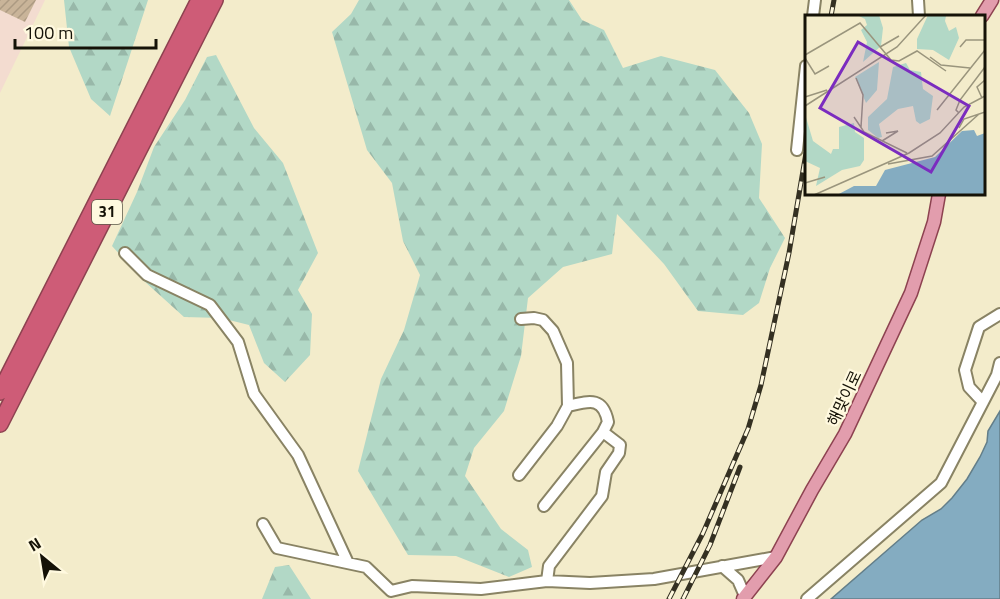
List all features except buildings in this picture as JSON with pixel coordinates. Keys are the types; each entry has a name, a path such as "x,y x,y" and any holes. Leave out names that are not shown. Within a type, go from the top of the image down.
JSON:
{"highway":[{"name":"31","path":"0,392 199,0"},
{"name":"31","path":"0,424 215,0"}],"main road":[{"path":"983,15 992,0"},
{"name":"해맞이로","path":"744,598 776,557 845,434 911,293 934,222 939,195"}],"street":[{"path":"813,15 815,0"},
{"path":"918,0 919,15"},
{"path":"797,150 805,83"},
{"path":"125,253 147,275 210,305 238,342 254,394 298,454 348,563"},
{"path":"983,402 969,387 965,370 979,327 1000,314"},
{"path":"519,475 557,426 568,406 567,363 553,331 543,320 521,319"},
{"path":"807,599 941,483 997,375 1000,363"},
{"path":"544,506 603,432 608,422 605,409 595,402 568,406"},
{"path":"547,581 549,566 602,496 606,472 619,453 620,445 603,432"},
{"path":"263,524 277,548 366,567 391,591 412,586 481,589 547,581 590,584 654,579 776,557"},
{"path":"722,566 738,580 744,598"}],"shaded area":[{"path":"0,0 45,0 0,93"}],"green space":[{"path":"64,0 148,0 110,116 91,99 69,47"},
{"path":"359,0 569,0 582,20 604,30 623,68 661,56 715,70 749,113 762,144 759,198 785,238 770,268 759,303 743,315 698,311 664,264 617,214 612,254 563,267 528,298 521,356 504,411 474,448 465,476 501,529 528,550 532,567 509,577 456,556 408,555 358,471 381,379 404,330 420,275 403,241 392,183 367,150 332,32 351,14"},
{"path":"216,55 254,128 283,163 318,253 298,290 312,314 310,355 285,382 264,363 249,325 221,318 184,317 143,280 112,246 137,192 154,147 185,100 207,57"},
{"path":"289,565 311,599 262,599 275,567"}],"water":[{"path":"1000,411 1000,599 831,599 922,520 941,509 952,498 980,457 987,442 988,431"}],"railway":[{"path":"831,15 834,0"},
{"path":"669,599 703,533 748,429 761,385 789,253 805,159"},
{"path":"683,599 710,545 740,467"}]}
